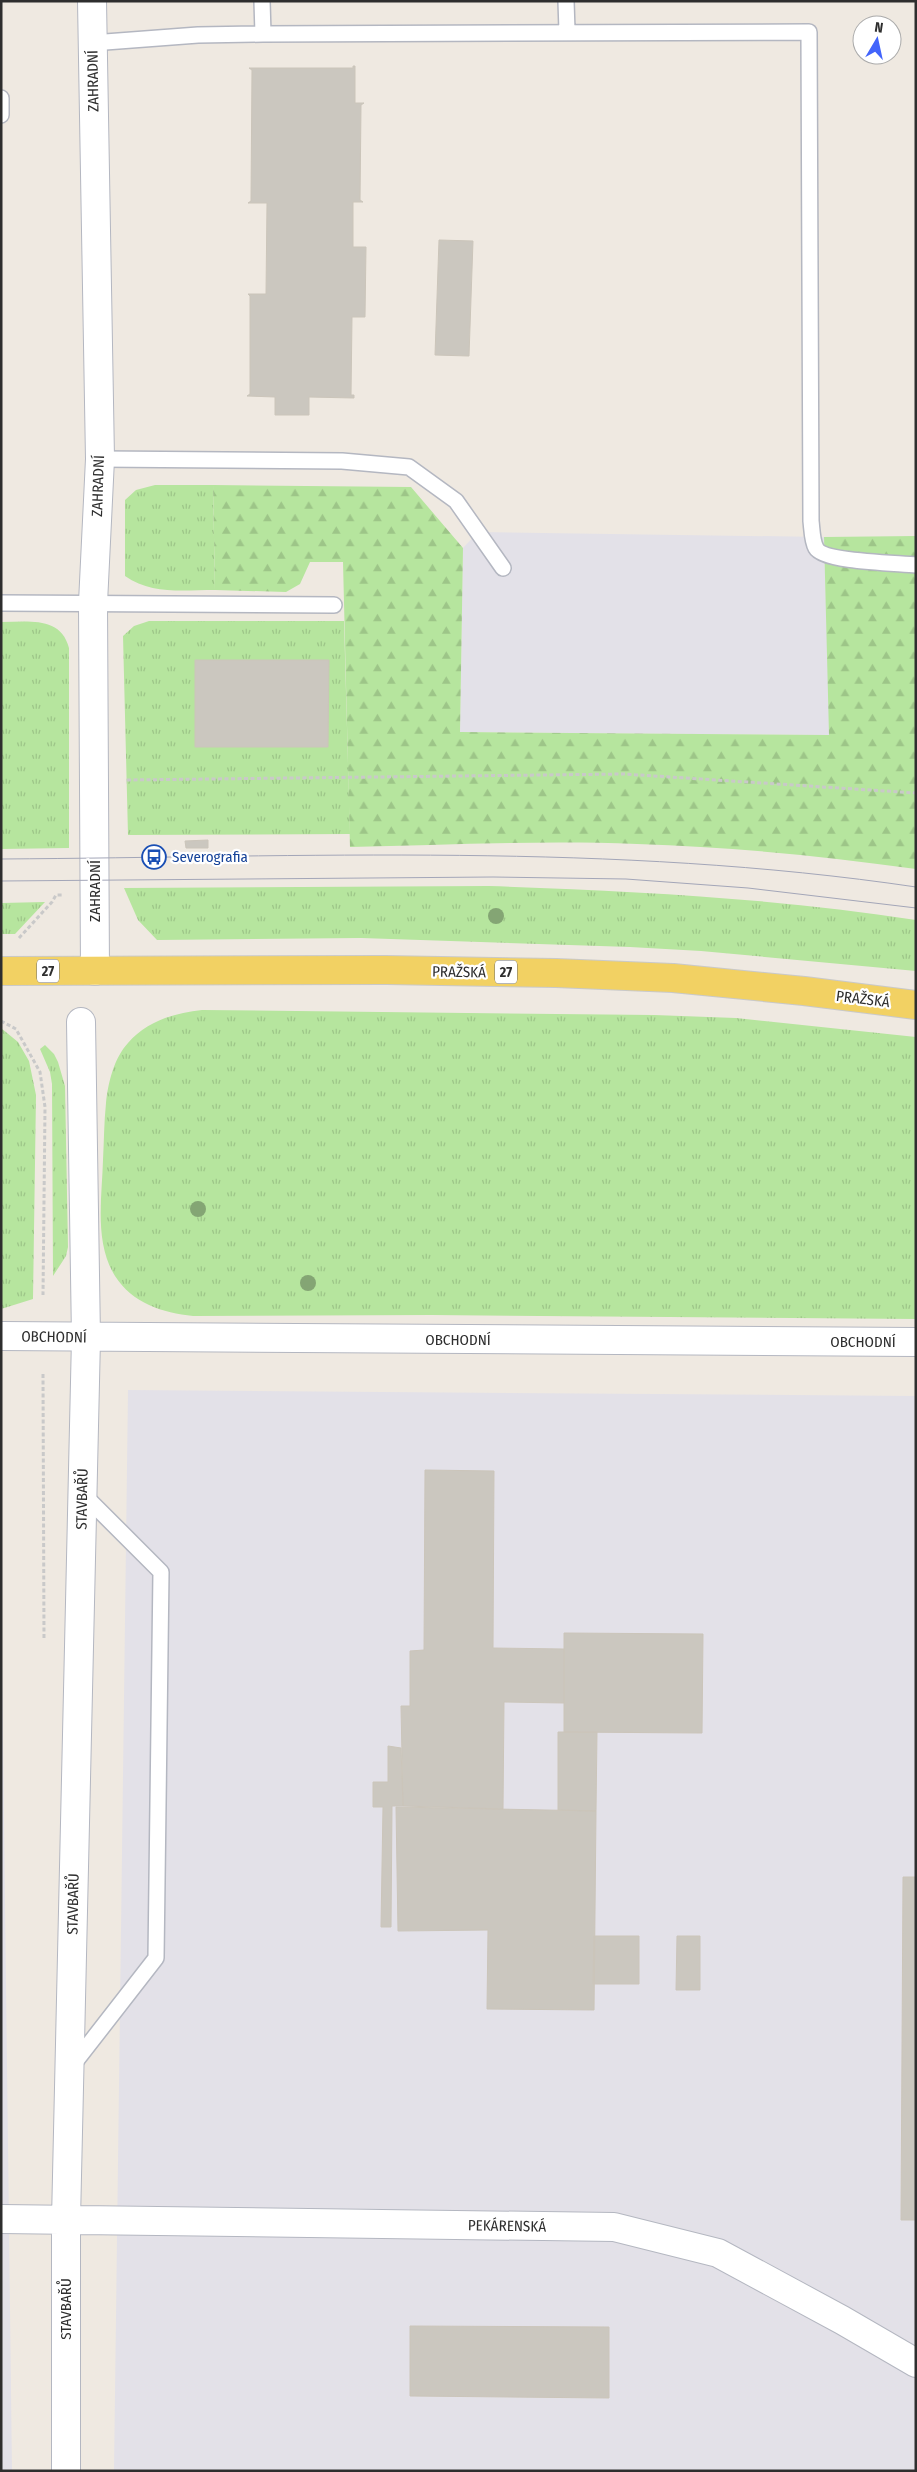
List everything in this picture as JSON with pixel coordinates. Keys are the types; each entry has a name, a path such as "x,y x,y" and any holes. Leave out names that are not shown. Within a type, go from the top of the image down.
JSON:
{"main road":[{"name":"PRAŽSKÁ","path":"1,971 386,970 673,978 804,991 916,1006"}],"street":[{"name":"ZAHRADNÍ","path":"92,1 100,459 93,603 95,971"},
{"name":"STAVBAŘŮ","path":"66,2471 66,2220 86,1338 81,1022"},
{"name":"OBCHODNÍ","path":"1,1336 916,1342"},
{"name":"PEKÁRENSKÁ","path":"1,2220 614,2227 718,2253 842,2320 916,2363"}],"lane":[{"path":"262,1 263,34"},
{"path":"566,1 567,31"},
{"path":"92,43 198,35 263,34 567,31 809,32 811,195 810,521 815,548 819,552 836,558 916,565"},
{"path":"1,98 1,115"},
{"path":"100,459 342,461 409,467 456,501 503,568"},
{"path":"1,603 334,605"},
{"path":"70,2069 156,1958 161,1572 82,1493"}],"path":[{"path":"117,780 624,774 916,793"},
{"path":"12,940 22,935 56,895 95,895"},
{"path":"1,1021 16,1029 40,1072 45,1107 43,1295"}],"shaded area":[{"path":"478,532 824,537 830,735 460,732 463,548"},
{"path":"128,1390 916,1396 916,2471 114,2471"},
{"path":"1,1576 12,2471 1,2471"}],"green space":[{"path":"155,485 213,485 215,590 180,591 157,589 135,582 125,576 125,500 136,490"},
{"path":"213,485 411,487 463,548 460,732 829,735 824,537 916,536 916,869 777,853 637,844 530,843 350,847 343,562 310,562 300,584 286,592 215,590"},
{"path":"149,621 344,621 350,834 128,835 123,636 134,626"},
{"path":"1,622 32,622 51,626 59,630 69,648 69,848 1,849"},
{"path":"489,886 596,890 756,901 863,912 916,920 916,971 701,951 630,947 361,938 157,940 138,920 124,888"},
{"path":"45,902 15,934 1,934 1,903"},
{"path":"202,1010 654,1015 736,1018 916,1037 916,1319 431,1315 193,1316 182,1315 149,1305 139,1300 122,1285 108,1263 104,1249 101,1204 108,1087 119,1056 135,1035 162,1019 181,1013"},
{"path":"1,1028 18,1042 29,1061 36,1095 33,1299 1,1309"},
{"path":"45,1045 54,1054 58,1062 65,1086 68,1247 66,1256 53,1276 52,1084 50,1072 40,1049"}],"building":[{"path":"355,66 355,103 364,103 361,105 360,200 363,202 353,202 353,247 366,247 365,317 352,317 351,395 354,395 354,398 309,397 309,415 275,415 275,397 247,396 250,394 250,296 248,294 266,294 267,203 248,203 251,201 252,70 249,68 353,68"},
{"path":"439,240 473,241 469,356 435,355"},
{"path":"195,660 329,660 328,747 195,747"},
{"path":"208,840 208,848 186,848 185,841"},
{"path":"425,1470 494,1471 493,1648 564,1649 564,1703 504,1702 503,1809 403,1806 401,1706 410,1706 410,1651 424,1650"},
{"path":"564,1633 703,1634 702,1733 564,1732"},
{"path":"558,1732 597,1732 596,1811 558,1810"},
{"path":"388,1746 401,1748 403,1806 392,1806 391,1927 381,1927 383,1807 373,1807 373,1782 388,1782"},
{"path":"396,1807 596,1811 594,2010 487,2009 488,1930 398,1931"},
{"path":"903,1877 916,1877 916,2220 901,2220"},
{"path":"594,1936 639,1936 639,1984 593,1984"},
{"path":"677,1936 700,1936 700,1990 676,1990"},
{"path":"410,2326 609,2327 609,2398 410,2396"}],"tram line":[{"path":"1,859 345,855 574,858 688,863 802,873 916,887"},
{"path":"1,881 493,877 626,879 748,888 916,908"}],"place":[{"name":"Severografia","path":"154,857"}]}
